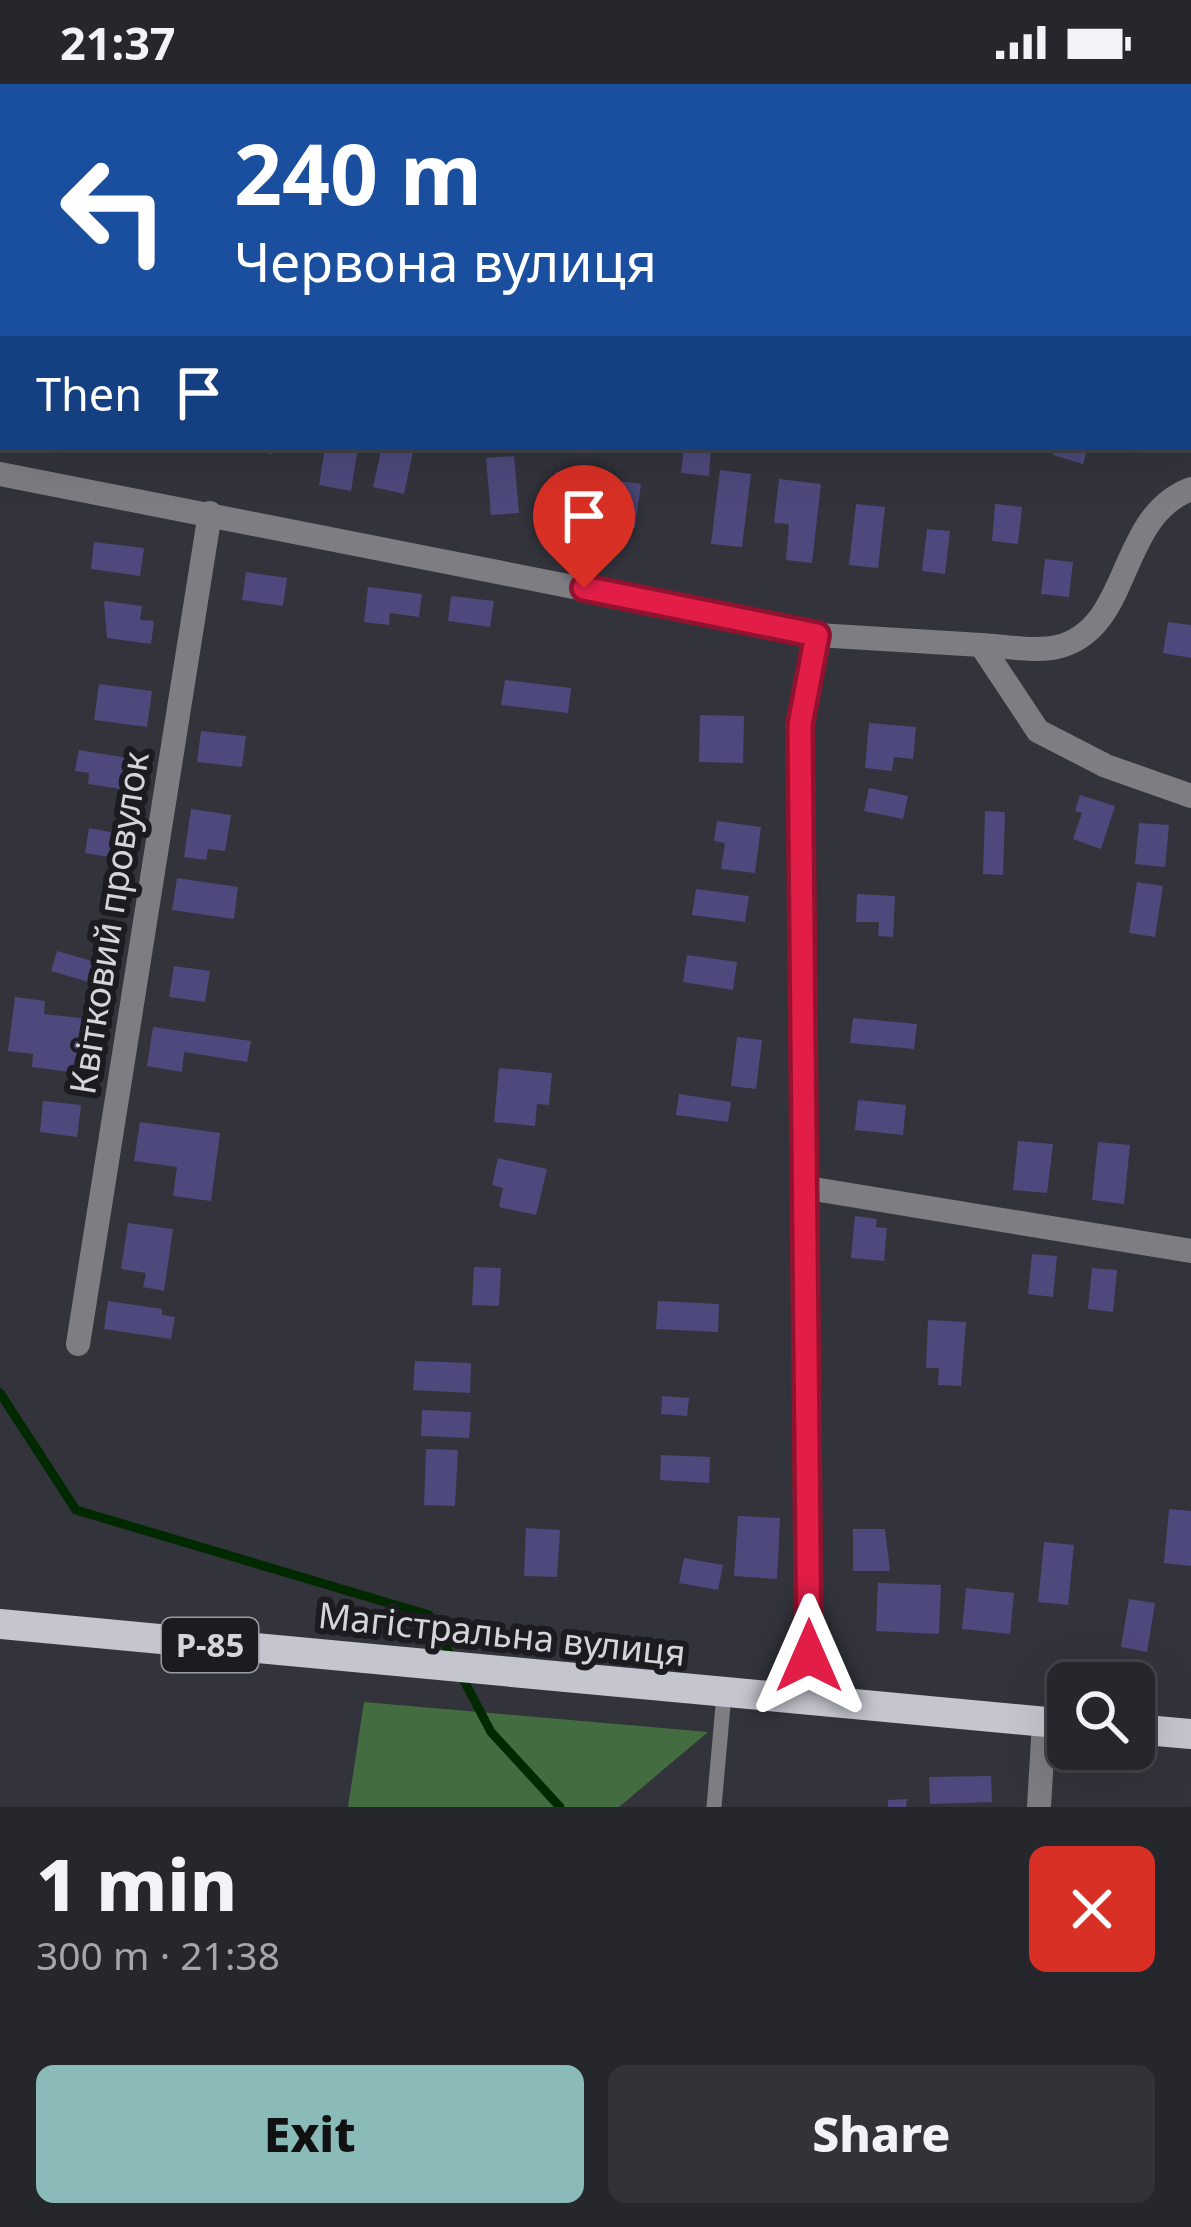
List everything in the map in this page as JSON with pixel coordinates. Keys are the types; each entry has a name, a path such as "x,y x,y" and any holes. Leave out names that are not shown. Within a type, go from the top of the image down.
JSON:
{"main road":[{"name":"Магістральна вулиця","path":"0,1624 1047,1722"},
{"path":"1155,1731 1191,1734"}],"street":[{"path":"0,474 817,635 1053,648 1081,638 1101,622 1140,534 1157,512 1191,490"},
{"name":"Квітковий провулок","path":"78,1344 210,513"},
{"path":"810,1703 800,725 817,635"},
{"path":"982,645 1038,731 1106,766 1191,796"},
{"path":"808,1188 1191,1251"},
{"path":"1039,1807 1047,1767"}],"lane":[{"path":"714,1807 724,1694"}],"green space":[{"path":"364,1702 708,1732 619,1807 348,1807"}],"building":[{"path":"325,450 358,450 351,491 319,485"},
{"path":"381,450 413,450 404,494 373,487"},
{"path":"684,450 711,450 709,476 681,473"},
{"path":"1054,450 1087,450 1083,464 1053,455"},
{"path":"514,456 519,513 491,515 486,458"},
{"path":"720,470 751,474 742,547 711,544"},
{"path":"555,472 589,477 581,524 548,520"},
{"path":"779,479 821,484 812,563 786,560 789,524 774,523"},
{"path":"619,481 641,484 635,528 613,526"},
{"path":"856,504 885,507 878,568 849,565"},
{"path":"995,504 1022,507 1018,544 992,541"},
{"path":"927,529 950,531 945,574 922,571"},
{"path":"94,542 144,548 140,576 91,569"},
{"path":"1045,559 1073,562 1069,597 1041,594"},
{"path":"246,572 287,578 283,606 242,600"},
{"path":"368,587 422,594 419,617 390,613 389,625 364,622"},
{"path":"451,596 494,601 490,627 448,621"},
{"path":"104,601 142,606 140,620 154,621 151,644 107,638"},
{"path":"1168,622 1191,625 1191,658 1163,653"},
{"path":"505,680 571,688 568,713 501,705"},
{"path":"99,684 152,691 147,727 94,720"},
{"path":"700,715 744,716 743,763 699,762"},
{"path":"869,723 916,727 913,759 894,757 892,771 865,768"},
{"path":"201,731 246,736 242,767 197,762"},
{"path":"79,750 139,760 134,791 88,784 89,773 75,771"},
{"path":"869,788 908,796 903,819 864,811"},
{"path":"1080,795 1115,806 1101,849 1073,839 1082,813 1075,811"},
{"path":"191,809 231,815 225,851 208,849 206,860 184,857"},
{"path":"985,811 1005,812 1003,875 983,874"},
{"path":"717,821 761,827 755,873 721,869 725,843 714,841"},
{"path":"1139,823 1169,825 1165,867 1135,864"},
{"path":"89,828 126,835 122,859 85,853"},
{"path":"177,878 238,887 234,919 172,910"},
{"path":"1137,882 1163,886 1155,937 1129,933"},
{"path":"696,889 749,896 745,922 692,915"},
{"path":"857,894 895,896 893,937 878,936 879,922 856,922"},
{"path":"57,951 95,962 89,982 51,971"},
{"path":"687,955 737,962 733,990 683,982"},
{"path":"174,966 210,971 205,1002 169,997"},
{"path":"15,997 45,1001 44,1014 99,1020 92,1075 32,1067 33,1054 8,1051"},
{"path":"853,1018 917,1024 914,1049 850,1043"},
{"path":"153,1027 251,1041 247,1062 184,1052 182,1072 147,1066"},
{"path":"737,1037 762,1040 756,1089 731,1086"},
{"path":"499,1068 552,1073 549,1105 537,1104 535,1126 494,1122"},
{"path":"679,1094 731,1102 728,1122 676,1115"},
{"path":"858,1100 906,1105 903,1135 855,1130"},
{"path":"43,1101 81,1105 77,1137 40,1132"},
{"path":"140,1122 220,1133 211,1201 173,1196 177,1167 134,1161"},
{"path":"1018,1141 1053,1144 1047,1193 1013,1190"},
{"path":"1098,1142 1130,1145 1124,1204 1092,1200"},
{"path":"498,1158 547,1169 536,1215 499,1207 503,1188 492,1185"},
{"path":"855,1216 877,1219 876,1227 887,1228 884,1261 851,1258"},
{"path":"128,1223 173,1229 164,1291 143,1287 146,1273 121,1269"},
{"path":"1032,1254 1057,1256 1053,1297 1028,1294"},
{"path":"474,1267 501,1268 499,1306 472,1305"},
{"path":"1092,1268 1117,1270 1113,1312 1088,1309"},
{"path":"108,1301 162,1309 162,1315 175,1317 171,1339 104,1329"},
{"path":"658,1301 719,1304 718,1332 656,1329"},
{"path":"928,1320 966,1322 961,1386 938,1385 939,1368 926,1368"},
{"path":"415,1361 471,1363 470,1393 413,1390"},
{"path":"662,1396 689,1398 687,1416 661,1414"},
{"path":"422,1410 471,1412 469,1438 421,1436"},
{"path":"426,1449 458,1450 455,1506 424,1505"},
{"path":"661,1455 710,1457 709,1483 660,1480"},
{"path":"1169,1509 1191,1511 1191,1566 1164,1563"},
{"path":"738,1516 780,1518 777,1579 734,1576"},
{"path":"526,1528 560,1530 557,1577 524,1576"},
{"path":"853,1529 885,1529 890,1571 853,1571"},
{"path":"1044,1542 1074,1545 1068,1605 1038,1602"},
{"path":"684,1558 723,1565 718,1590 679,1583"},
{"path":"878,1583 941,1585 939,1634 876,1631"},
{"path":"966,1588 1014,1593 1010,1634 962,1629"},
{"path":"1129,1599 1155,1603 1147,1652 1121,1647"},
{"path":"991,1776 992,1802 930,1804 929,1777"},
{"path":"907,1799 906,1807 888,1807 888,1800"}],"waterway":[{"path":"0,1393 76,1510 429,1615 452,1658"},
{"path":"460,1673 491,1732 560,1807"}],"route":[{"path":"584,588 817,635 800,725 809,1656"}]}
